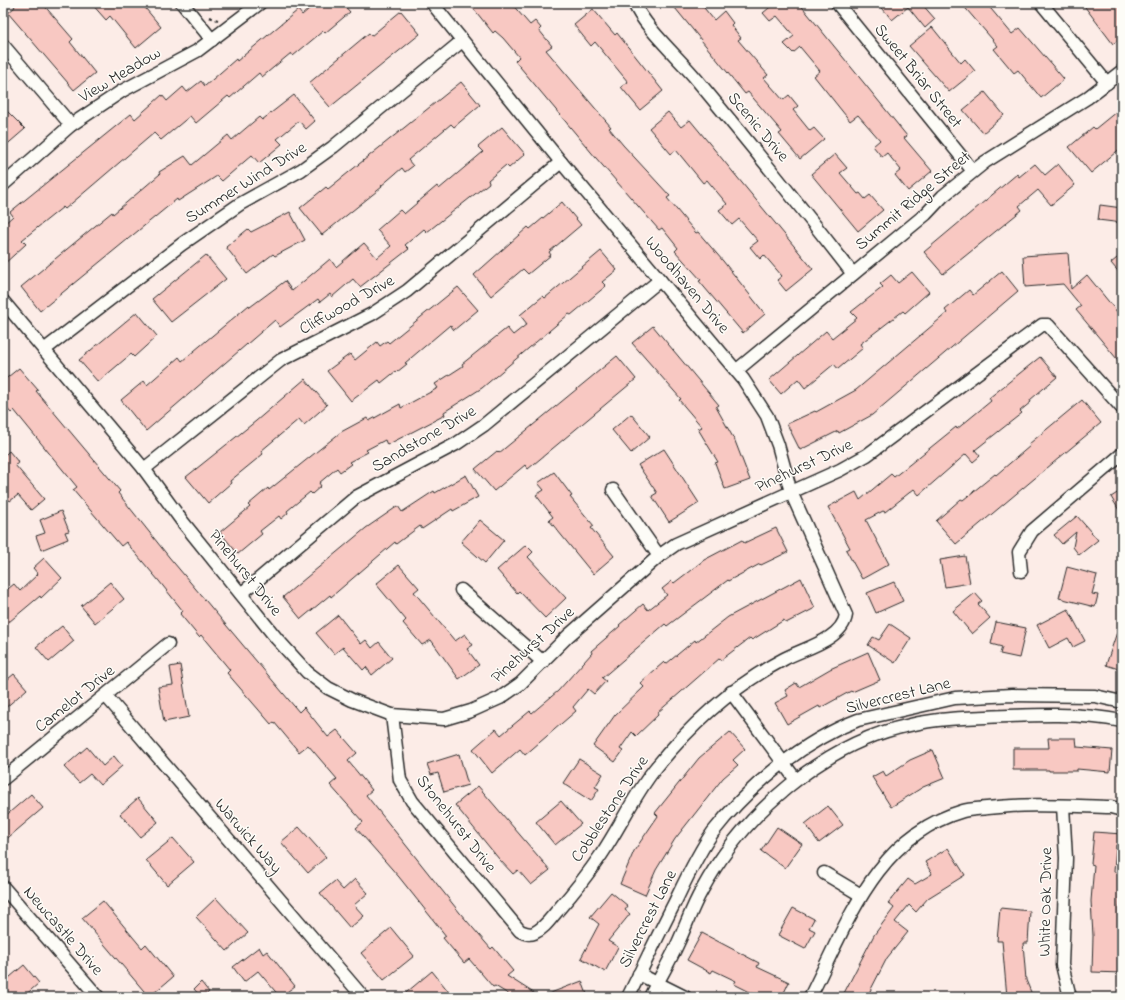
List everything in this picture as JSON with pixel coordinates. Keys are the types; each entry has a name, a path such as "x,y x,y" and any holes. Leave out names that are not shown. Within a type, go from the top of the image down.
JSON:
{"street":[{"path":"182,3 212,40"},
{"name":"View Meadow","path":"3,185 71,125 122,91 212,40 260,3"},
{"name":"Woodhaven Drive","path":"432,3 561,162 737,370 766,416 778,445 791,492 846,615 842,628"},
{"name":"Scenic Drive","path":"634,3 640,15 682,62 793,196 853,274"},
{"name":"Sweet Briar Street","path":"837,3 973,171"},
{"path":"1040,3 1107,83"},
{"name":"Summer Wind Drive","path":"44,350 182,244 240,204 301,170 333,147 462,41"},
{"path":"3,45 71,125"},
{"name":"Summit Ridge Street","path":"737,370 926,214 943,196 973,171 1087,98 1122,71"},
{"name":"Cliffwood Drive","path":"144,469 281,360 372,314 407,291 561,162"},
{"name":"Sandstone Drive","path":"241,594 356,497 456,444 484,426 660,280"},
{"name":"Pinehurst Drive","path":"3,301 144,469 182,521 277,639 307,672 328,688 352,700 392,714 444,719 471,711 500,698 520,684 568,636 659,556 692,535 840,470 867,455 1042,325 1048,325 1122,408"},
{"path":"1021,571 1019,552 1032,532 1122,454"},
{"path":"613,490 659,556"},
{"path":"461,590 543,662"},
{"name":"Cobblestone Drive","path":"530,934 543,927 571,896 601,855 634,798 655,769 704,715 731,692 768,667 830,638 842,628"},
{"name":"Camelot Drive","path":"3,779 168,644"},
{"path":"731,692 796,780"},
{"name":"Silvercrest Lane","path":"628,997 688,876 713,833 758,783 784,763 844,726 858,720 954,698 1012,695 1095,696 1122,702"},
{"name":"Warwick Way","path":"106,696 363,997"},
{"name":"Stonehurst Drive","path":"392,714 400,780 408,795 520,931 530,934"},
{"name":"Silvercrest Lane","path":"650,997 678,944 702,890 735,841 752,820 796,780 834,754 869,738 908,725 936,720 1028,715 1104,717 1122,721"},
{"path":"810,997 861,896 883,864 897,849 920,830 936,821 964,811 1007,805 1111,807 1122,810"},
{"name":"White Oak Drive","path":"1063,806 1066,858 1062,965 1070,997"},
{"path":"824,873 861,896"},
{"name":"Newcastle Drive","path":"3,888 97,997"},
{"path":"639,974 685,997"}],"building":[{"path":"12,3 42,3 73,39 70,42 95,73 74,90 8,13 15,7"},
{"path":"91,3 141,3 161,27 136,48 110,16 106,20"},
{"path":"316,3 342,3 350,12 325,33 323,31 293,56 291,53 262,77 259,73 230,98 228,96 196,123 190,116 161,140 154,133 65,209 63,207 22,240 26,244 3,265 3,225 13,216 10,212 131,114 135,119 162,95 167,101 183,87 187,92 201,81 205,86 236,59 237,61 298,10 302,15"},
{"path":"469,3 511,3 530,25 535,21 541,28 539,30 552,46 546,50 611,127 609,128 623,145 670,196 667,198 696,233 698,232 723,261 765,314 743,333 699,281 701,280 675,251 678,248 662,228 659,230 596,158 515,61 519,57 503,38 495,31 493,33"},
{"path":"671,3 700,3 714,20 724,11 733,23 731,25 741,38 738,40 768,75 764,78 783,100 789,95 798,106 793,110 810,131 814,128 824,139 800,159 779,134 782,132 748,92 745,94"},
{"path":"775,3 799,3 907,136 904,138 932,171 908,191 895,175 901,170 887,153 882,157 873,146 880,140 858,115 850,121 814,76 820,71 800,47 793,53 784,44 794,36 777,16 770,21 763,13"},
{"path":"878,3 921,3 935,19 925,28 908,7 892,20"},
{"path":"961,3 986,3 1012,34 1020,28 1064,79 1041,98 1018,70 1014,73 994,49 998,46"},
{"path":"1082,3 1122,3 1122,36 1113,44"},
{"path":"593,9 615,35 617,33 663,91 640,110 621,87 628,82 595,42 591,46 574,25"},
{"path":"401,11 420,34 330,107 309,83 369,33 371,36"},
{"path":"932,27 961,63 965,59 975,71 949,92 909,46"},
{"path":"461,82 480,105 454,127 451,124 408,160 413,166 405,172 402,168 381,186 382,187 322,235 300,208 326,187 328,189"},
{"path":"985,92 1004,115 983,133 963,110"},
{"path":"294,95 315,121 306,129 299,121 277,139 282,144 259,163 252,155 222,181 217,176 178,201 177,199 40,311 21,287 112,212 113,214 160,174 159,172 185,156 192,165 228,135 232,140 259,117 262,120"},
{"path":"3,107 25,129 3,148"},
{"path":"1122,107 1122,147 1091,173 1069,147 1093,127 1095,129"},
{"path":"668,112 681,127 690,120 813,269 786,291 777,280 782,276 764,255 760,259 750,247 758,241 739,219 732,225 719,210 727,204 707,180 703,183 676,150 671,154 649,128"},
{"path":"502,127 525,154 509,168 506,165 488,180 489,183 427,232 424,229 405,245 409,249 360,287 353,279 332,297 330,294 320,302 318,299 280,327 275,320 146,431 121,400 144,381 147,385 179,357 182,361 249,305 250,307 285,281 292,291 330,259 336,267 364,243 377,258 391,246 377,230 400,210 404,214 437,186 439,189 483,152 478,147"},
{"path":"835,154 847,168 840,173 858,194 860,193 865,199 870,195 883,210 858,231 811,174"},
{"path":"1035,164 1045,175 1058,164 1075,185 1051,205 1038,190 1019,206 1022,210 943,274 924,252 1017,174 1019,177"},
{"path":"562,202 581,225 549,252 551,255 528,274 523,269 491,296 474,275 528,227 530,229"},
{"path":"1100,205 1122,208 1122,223 1098,220"},
{"path":"290,212 305,240 275,256 273,254 247,274 226,247 248,229 251,232"},
{"path":"601,251 617,270 602,282 606,286 571,315 569,314 482,388 444,412 445,415 387,445 385,440 366,450 368,452 349,462 351,464 340,472 337,468 319,483 321,486 312,494 310,492 287,511 288,513 281,519 279,516 260,531 262,534 238,554 220,532 250,507 248,505 268,488 269,490 341,432 367,418 369,421 400,404 401,408 438,388 435,384 463,366 462,364 507,328 513,335 527,324 520,315 543,296 545,298"},
{"path":"1068,253 1071,289 1087,275 1122,318 1122,365 1076,310 1081,306 1063,284 1025,287 1023,256"},
{"path":"1122,254 1122,276 1111,263"},
{"path":"206,255 226,279 171,322 152,299"},
{"path":"1002,271 1018,291 872,415 839,433 838,431 800,450 787,424 815,411 816,412 856,390 947,313 945,310 969,290 973,295"},
{"path":"912,272 929,292 905,313 903,311 860,344 863,348 838,369 834,364 805,388 798,379 781,394 769,380 826,331 832,338 857,318 851,312 883,287 880,284 891,275 898,283"},
{"path":"458,287 478,310 454,330 450,325 405,363 407,364 397,372 396,371 381,383 379,380 351,401 327,371 350,354 355,360 377,342 380,346 387,341 389,343"},
{"path":"137,312 157,336 134,357 131,354 98,382 79,360"},
{"path":"653,326 719,405 716,407 735,441 750,480 725,489 715,463 718,462 698,429 702,427 679,400 681,399 632,343"},
{"path":"617,356 636,379 528,469 525,465 494,491 475,469 497,451 499,453"},
{"path":"1040,357 1057,377 1030,400 1031,402 1020,411 1022,413 975,450 980,456 973,462 966,454 919,495 914,489 885,512 883,511 866,520 889,564 862,579 846,550 850,548 828,507 856,492 860,500 891,474 894,477 956,427 957,429 991,401 989,398"},
{"path":"19,368 38,390 36,391 120,491 118,493 169,557 299,712 304,707 328,737 337,730 357,753 348,761 372,790 366,795 460,913 491,949 493,947 513,971 507,976 540,997 513,997 495,986 493,987 469,959 464,963 443,938 446,936 399,877 356,828 363,822 330,785 337,779 308,745 299,752 274,722 271,724 227,673 230,670 201,635 199,637 180,614 183,611 159,581 126,542 121,546 73,490 77,487 14,410 11,413 3,404 3,381"},
{"path":"305,379 327,405 304,425 299,419 261,451 263,454 230,481 231,483 208,503 186,477 256,421"},
{"path":"1082,400 1101,423 956,544 936,521 961,499 963,500 995,474 996,475 1030,446 1029,444"},
{"path":"631,414 650,437 631,453 612,430"},
{"path":"664,449 699,503 669,522 652,496 657,493 638,465"},
{"path":"9,451 19,463 15,465 44,499 31,510 18,495 10,501 3,493 3,457"},
{"path":"554,472 572,496 570,497 594,526 591,528 614,556 593,574 549,520 553,517 536,495 544,490 538,483"},
{"path":"466,475 478,497 453,511 452,509 422,529 420,526 396,544 395,542 331,597 330,595 301,619 283,597 366,528 398,506 402,512 434,491 435,493"},
{"path":"1122,490 1122,515 1111,497"},
{"path":"61,511 69,531 65,532 68,539 41,550 36,536 45,533 40,520"},
{"path":"1077,516 1098,540 1079,555 1073,547 1076,532 1062,544 1054,535"},
{"path":"480,520 504,540 485,563 461,542"},
{"path":"776,528 788,552 728,580 667,626 665,624 602,678 606,681 594,694 588,689 573,707 576,711 525,755 520,749 492,773 473,749 496,729 501,735 530,711 532,713 558,691 592,653 591,651 643,604 648,610 667,595 662,589 672,581 674,583 704,560 742,540 744,543"},
{"path":"526,545 533,552 528,557 566,598 545,618 519,591 517,593 497,570"},
{"path":"965,556 970,583 945,587 940,560"},
{"path":"44,558 62,578 41,598 40,596 3,627 3,593 14,584 20,591 38,574 33,568"},
{"path":"399,565 419,588 414,592 455,641 465,634 473,645 467,649 479,665 459,679 431,640 422,645 403,623 406,620 376,584"},
{"path":"1067,567 1097,575 1092,594 1098,595 1095,607 1059,598"},
{"path":"801,578 815,608 786,623 784,620 752,640 750,638 721,660 720,658 657,713 658,715 636,736 632,732 620,749 623,751 615,762 593,746 615,715 644,687 640,683 664,662 666,664 695,640 696,642 728,617"},
{"path":"110,582 124,599 95,623 81,606"},
{"path":"894,582 903,601 876,613 867,593"},
{"path":"975,593 982,601 978,604 990,618 972,634 953,611"},
{"path":"1068,609 1085,641 1073,647 1068,638 1049,648 1037,625"},
{"path":"338,615 361,644 366,640 372,648 379,642 392,658 372,675 366,667 363,670 343,647 334,654 316,633"},
{"path":"996,622 1026,628 1019,658 1000,654 1002,647 991,644"},
{"path":"1120,623 1122,623 1122,670 1106,665"},
{"path":"890,624 911,638 895,663 868,645 873,637 879,640"},
{"path":"62,626 74,641 49,662 36,647"},
{"path":"868,652 880,680 852,692 851,691 820,708 819,706 787,724 775,703 788,696 785,690 796,683 799,687 830,669"},
{"path":"180,665 189,717 164,722 158,687 173,685 170,667"},
{"path":"14,674 27,689 3,710 3,683"},
{"path":"730,732 745,749 733,760 738,765 723,778 675,839 656,870 645,895 620,884 634,851 658,816 655,813 699,758"},
{"path":"1048,738 1076,738 1077,747 1112,750 1110,772 1077,769 1077,771 1013,770 1013,748 1049,748"},
{"path":"87,747 103,766 114,756 122,766 100,785 90,774 79,783 64,767"},
{"path":"933,750 945,778 923,787 891,807 872,777 883,771 886,776 910,760"},
{"path":"459,754 468,785 444,792 438,773 431,775 427,764"},
{"path":"579,759 603,774 595,787 599,789 591,801 563,783"},
{"path":"478,786 550,870 531,885 518,870 513,874 455,805"},
{"path":"31,794 43,808 3,842 3,818"},
{"path":"138,798 158,822 140,837 120,814"},
{"path":"561,801 581,824 555,845 536,822"},
{"path":"828,806 843,825 819,843 805,824"},
{"path":"299,827 326,857 308,873 281,842"},
{"path":"777,827 802,844 785,868 761,851"},
{"path":"1094,832 1122,834 1122,845 1116,845 1114,872 1122,873 1119,910 1122,973 1092,972 1093,936 1091,901 1094,865 1091,864"},
{"path":"173,838 194,862 167,885 146,860"},
{"path":"948,848 965,875 928,898 916,912 909,905 895,922 908,932 887,958 867,997 842,997 874,935 894,908 888,903 908,879 915,884 932,874 925,862"},
{"path":"355,879 368,893 354,905 364,916 350,928 320,893 335,881 343,890"},
{"path":"611,892 628,906 625,910 630,914 608,941 618,947 605,972 581,958 599,924 590,917"},
{"path":"216,898 248,933 227,951 196,917"},
{"path":"103,901 142,948 146,944 173,977 149,997 82,918"},
{"path":"793,908 814,919 809,928 815,931 805,949 778,935"},
{"path":"1000,908 1030,911 1028,943 1023,943 1026,980 1033,997 1007,997 1002,941 997,941"},
{"path":"391,928 414,956 384,980 361,953"},
{"path":"702,933 759,963 757,967 789,982 782,997 760,997 734,984 736,981 713,970 711,973 687,960"},
{"path":"259,947 263,954 267,951 295,986 280,997 258,971 244,982 233,967"},
{"path":"24,965 39,983 23,997 3,997 3,983"},
{"path":"432,971 453,997 401,997"},
{"path":"582,981 588,997 540,997"},
{"path":"201,982 209,992 203,997 201,997 194,989"}]}
